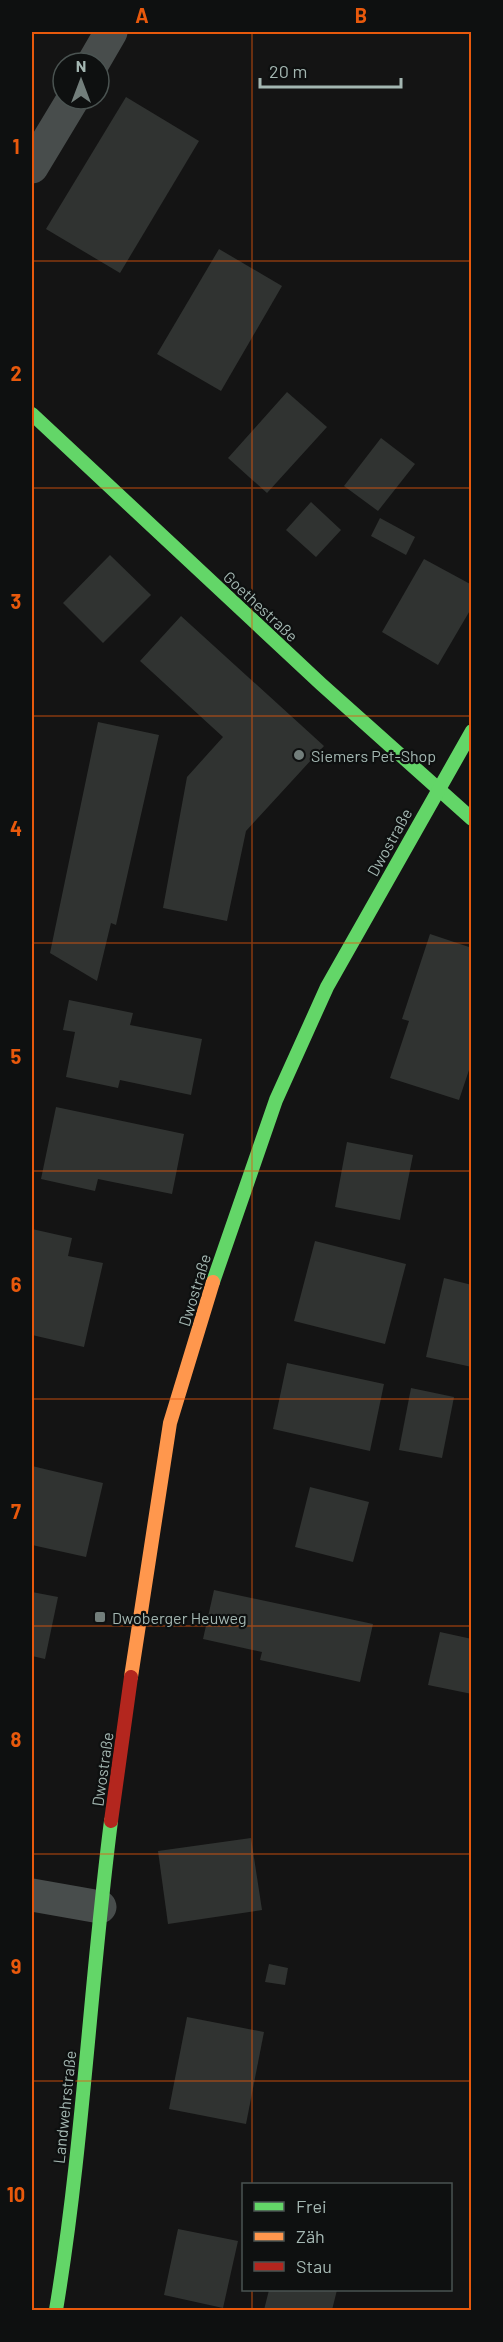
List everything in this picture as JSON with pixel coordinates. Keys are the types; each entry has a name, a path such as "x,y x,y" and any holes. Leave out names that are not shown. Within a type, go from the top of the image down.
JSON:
{"street":[{"path":"100,51 111,32"},
{"path":"32,167 66,111"},
{"name":"Goethestraße","path":"32,414 312,676 471,819"},
{"name":"Dwostraße","path":"100,1907 140,1607 170,1423 221,1256 276,1100 327,987 471,731"},
{"path":"32,1895 100,1907"},
{"name":"Landwehrstraße","path":"56,2310 67,2243 100,1907"}],"building":[{"path":"126,97 199,141 120,273 46,229"},
{"path":"219,249 282,286 221,391 157,354"},
{"path":"287,392 327,427 267,493 228,458"},
{"path":"381,438 415,464 378,511 344,486"},
{"path":"311,502 341,530 316,557 286,530"},
{"path":"380,518 415,537 406,555 371,536"},
{"path":"110,555 151,595 103,643 63,603"},
{"path":"424,559 472,585 472,607 438,665 382,632"},
{"path":"181,616 324,746 246,831 227,921 163,908 187,777 223,737 140,661"},
{"path":"98,722 159,735 116,925 111,923 97,981 50,953"},
{"path":"430,934 472,948 472,1061 459,1100 390,1078 409,1021 402,1019"},
{"path":"69,1000 133,1013 130,1025 202,1039 191,1095 120,1080 118,1088 66,1077 75,1032 63,1030"},
{"path":"56,1107 184,1134 172,1194 98,1179 95,1191 41,1179"},
{"path":"347,1142 413,1155 400,1220 335,1207"},
{"path":"32,1229 72,1238 68,1256 103,1263 84,1347 32,1335"},
{"path":"315,1241 406,1264 385,1344 294,1321"},
{"path":"444,1278 472,1285 472,1367 426,1357"},
{"path":"287,1363 384,1384 370,1451 273,1429"},
{"path":"411,1388 454,1397 442,1458 399,1450"},
{"path":"32,1466 103,1483 86,1557 32,1545"},
{"path":"310,1487 369,1502 353,1562 295,1547"},
{"path":"214,1590 373,1624 360,1682 260,1660 262,1652 203,1639"},
{"path":"32,1592 58,1597 45,1659 32,1656"},
{"path":"440,1632 472,1639 472,1694 428,1685"},
{"path":"251,1838 262,1910 168,1924 158,1851"},
{"path":"269,1964 288,1968 285,1985 265,1982"},
{"path":"187,2017 264,2032 246,2124 169,2109"},
{"path":"178,2229 238,2241 223,2308 164,2295"},
{"path":"269,2291 337,2291 332,2310 264,2310"}],"traffic: fast":[{"path":"32,414 321,684 472,819"},
{"path":"213,1282 276,1100 327,987 472,731"},
{"path":"56,2310 80,2127 111,1821"}],"traffic: slow":[{"path":"131,1677 170,1423 213,1282"}],"traffic: jam":[{"path":"111,1821 131,1677"}],"place":[{"name":"Siemers Pet-Shop","path":"299,755"},
{"name":"Dwoberger Heuweg","path":"100,1617"}]}
